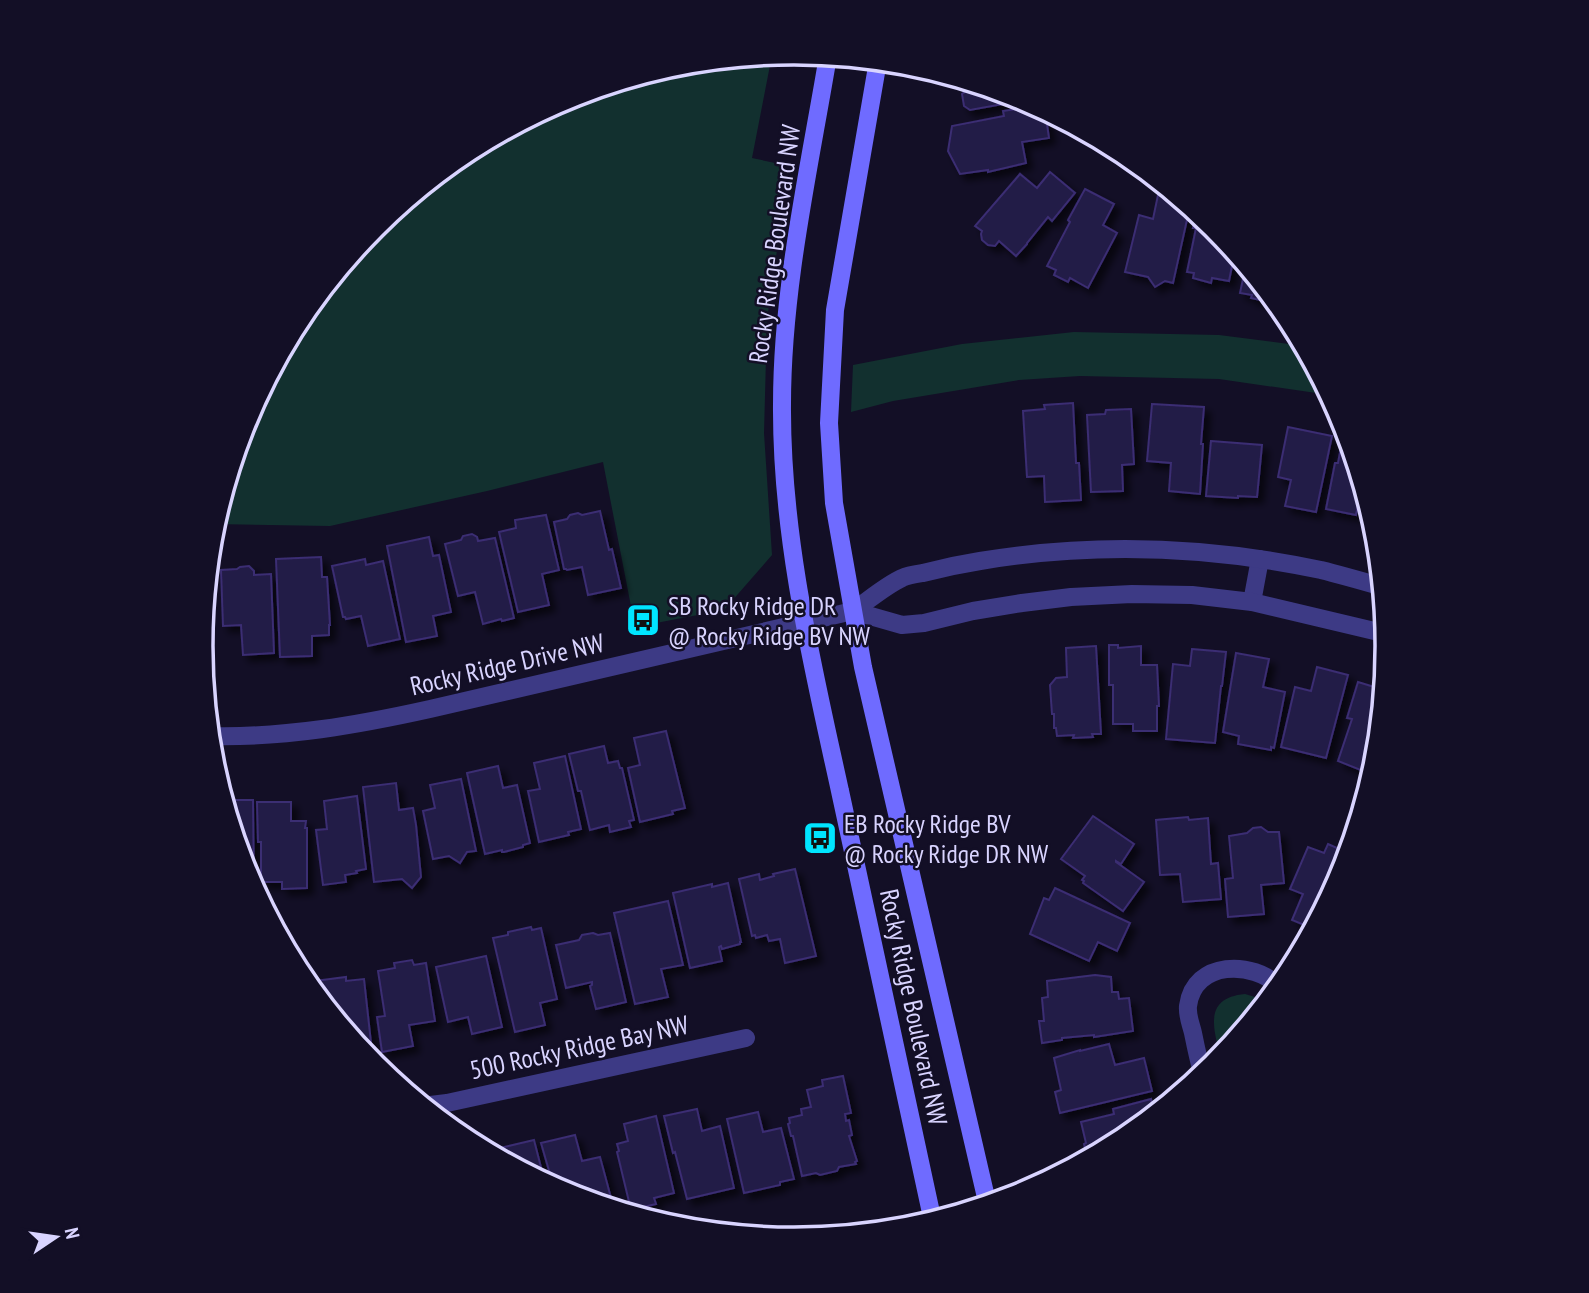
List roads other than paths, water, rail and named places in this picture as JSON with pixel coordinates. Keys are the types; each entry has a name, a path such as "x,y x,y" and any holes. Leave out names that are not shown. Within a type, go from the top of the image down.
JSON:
{"street":[{"name":"Rocky Ridge Boulevard NW","path":"826,66 791,272 785,337 782,389 783,469 789,535 805,623 931,1211"},
{"name":"Rocky Ridge Boulevard NW","path":"876,71 835,310 829,423 834,503 863,667 986,1195"},
{"name":"Rocky Ridge Drive NW","path":"220,736 327,729 379,720 805,623 853,611 904,577 1009,556 1111,548 1198,552 1323,570 1372,584"},
{"path":"1252,601 1259,559"},
{"name":"Rocky Ridge Drive NW","path":"853,611 902,625 985,609 1071,597 1156,594 1252,601 1376,632"},
{"path":"1200,1064 1188,1008 1196,986 1215,971 1226,969 1244,969 1261,974 1271,981"},
{"name":"500 Rocky Ridge Bay NW","path":"435,1104 746,1038"}],"place":[{"name":"SB Rocky Ridge DR @ Rocky Ridge BV NW","path":"643,620"},
{"name":"EB Rocky Ridge BV @ Rocky Ridge DR NW","path":"820,838"}]}
